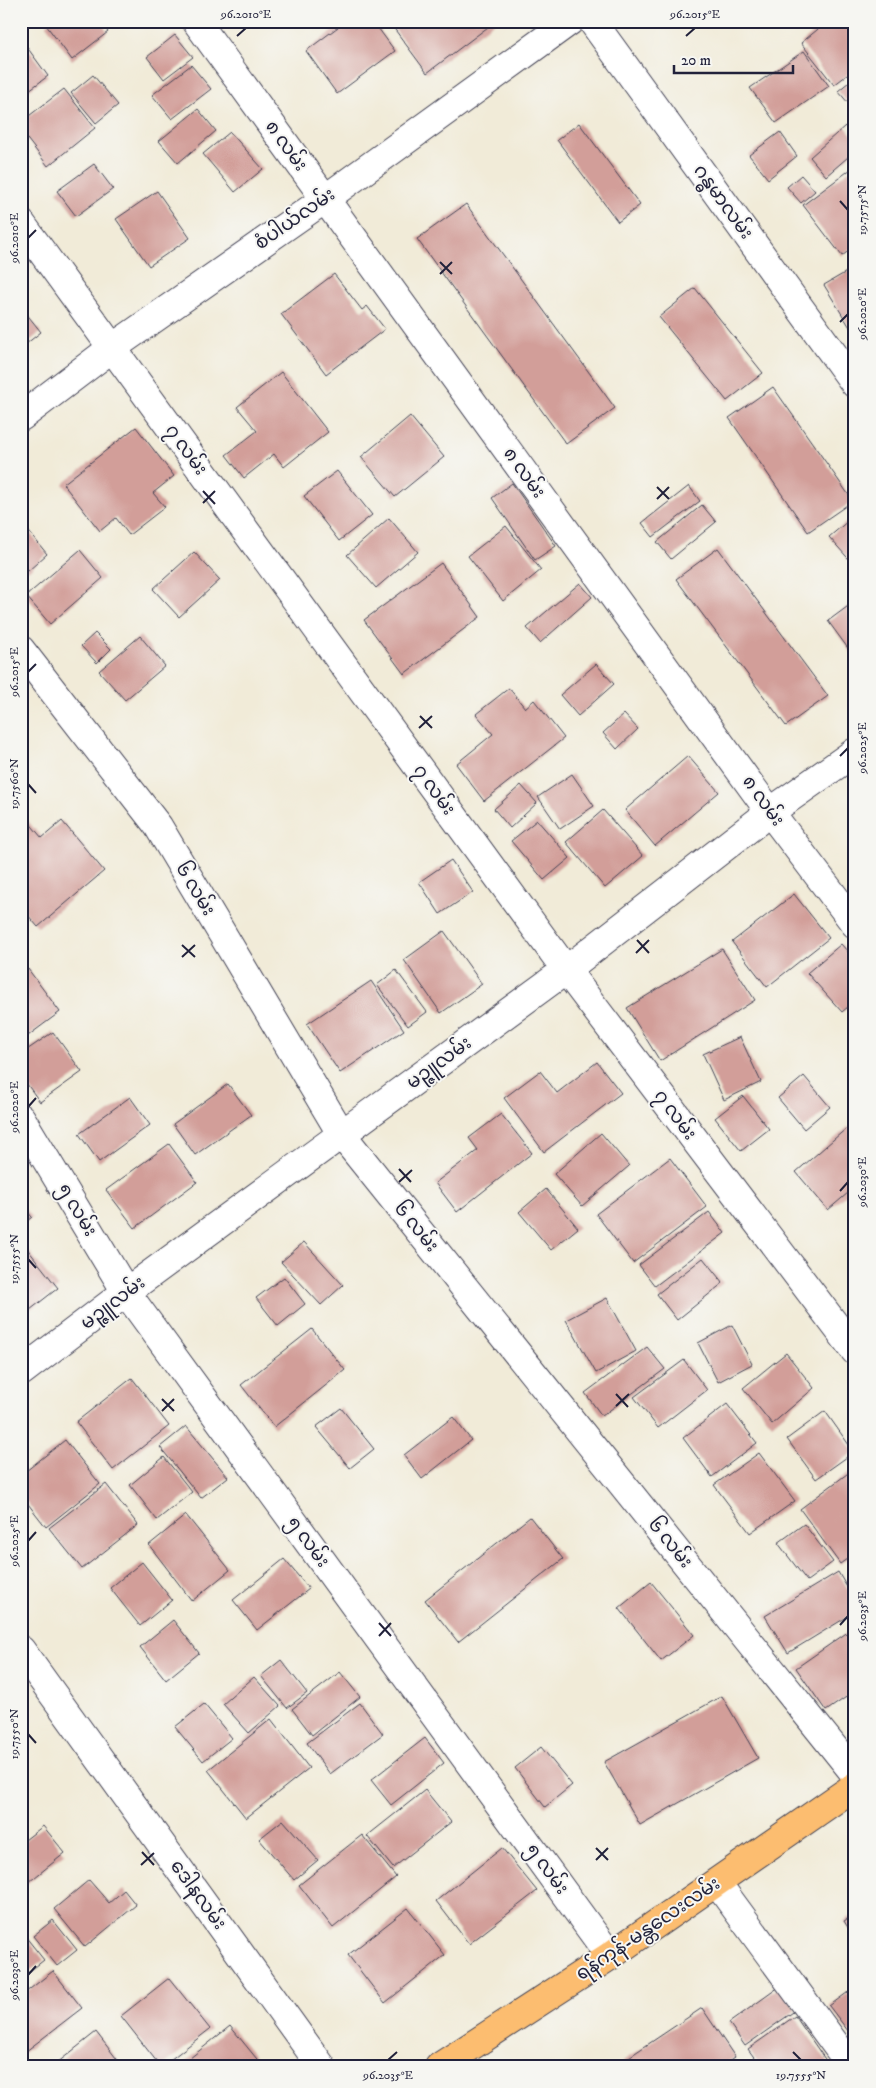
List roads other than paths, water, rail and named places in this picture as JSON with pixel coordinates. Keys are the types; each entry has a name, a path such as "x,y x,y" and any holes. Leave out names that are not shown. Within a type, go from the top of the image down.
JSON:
{"main road":[{"name":"ရန်ကုန်-မန္တလေးလမ်း","path":"450,2064 717,1883 855,1786"}],"street":[{"name":"၈ လမ်း","path":"196,21 770,812 855,924"},
{"name":"စံပါယ်လမ်း","path":"21,417 112,348 325,199 570,21"},
{"name":"ဂန္ဓမာလမ်း","path":"592,21 855,384"},
{"name":"၇ လမ်း","path":"21,222 566,970 855,1351"},
{"name":"၆ လမ်း","path":"21,650 158,826 342,1135 855,1774"},
{"name":"မဉ္ဇူလမ်း","path":"21,1372 126,1292 566,970 770,812 855,752"},
{"name":"၅ လမ်း","path":"21,1118 126,1292 610,1956"},
{"name":"ဒေါနလမ်း","path":"21,1650 322,2067"},
{"path":"717,1883 852,2067"}]}
